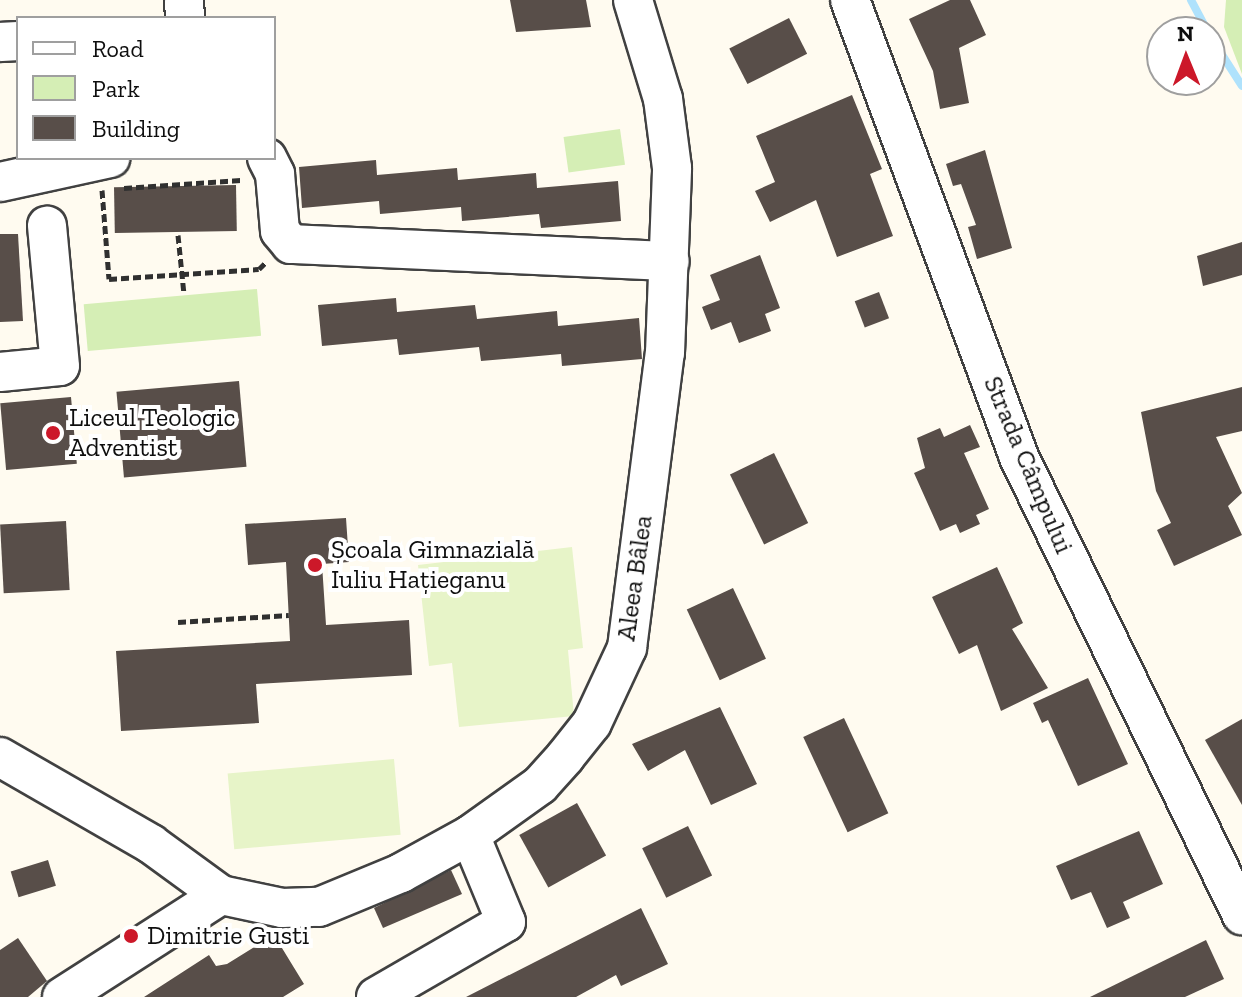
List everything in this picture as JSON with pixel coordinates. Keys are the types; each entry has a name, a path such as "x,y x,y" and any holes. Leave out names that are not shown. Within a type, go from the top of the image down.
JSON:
{"street":[{"name":"Aleea Bâlea","path":"0,757 151,844 221,895 282,908 319,907 470,835 540,785 565,757 592,723 627,648 663,367 670,261 668,132 633,0"},
{"name":"Strada Câmpului","path":"850,0 1018,455 1242,915"},
{"path":"0,182 101,160"},
{"path":"271,168 285,240 310,248 670,261"},
{"path":"0,372 60,366 47,226"},
{"path":"383,995 506,922 470,835"},
{"path":"62,997 221,895"}],"path":[{"path":"271,168 102,190 109,279 259,269 285,240"},
{"path":"178,235 184,294"},
{"path":"178,622 289,615"}],"green space":[{"path":"1226,0 1242,0 1242,74 1226,32"},
{"path":"620,129 625,165 569,173 564,137"},
{"path":"257,289 261,336 88,351 84,304"},
{"path":"572,547 583,648 568,650 574,716 459,727 452,663 429,666 418,565"},
{"path":"394,759 401,835 234,849 228,774"}],"building":[{"path":"510,0 586,0 591,27 516,32"},
{"path":"950,0 970,0 986,35 959,48 969,103 940,109 933,71 909,19"},
{"path":"789,18 807,54 747,84 729,48"},
{"path":"852,95 882,169 870,174 893,236 837,257 816,200 770,222 755,191 775,182 756,136"},
{"path":"985,150 1012,248 977,259 968,227 976,225 961,184 953,186 946,164"},
{"path":"376,160 377,175 457,168 458,180 536,173 537,188 618,181 621,221 541,228 539,214 462,221 461,207 380,214 379,201 302,208 299,167"},
{"path":"236,185 237,231 115,233 114,187"},
{"path":"0,234 18,234 23,321 0,322"},
{"path":"1242,242 1242,275 1203,286 1197,256"},
{"path":"760,255 780,308 765,314 771,331 739,343 731,322 711,330 702,307 720,300 710,275"},
{"path":"879,292 889,318 865,327 855,301"},
{"path":"396,298 397,312 475,305 477,319 557,311 558,326 639,318 642,359 562,366 561,354 481,361 479,347 399,355 397,339 322,346 318,305"},
{"path":"239,381 246,467 124,477 116,392"},
{"path":"1242,387 1242,431 1216,437 1242,493 1228,506 1242,535 1174,566 1157,530 1171,523 1156,491 1141,412"},
{"path":"71,397 77,464 6,470 0,403"},
{"path":"970,425 980,447 964,453 989,509 976,515 980,524 960,533 956,524 940,531 914,473 925,468 917,438 940,428 944,437"},
{"path":"774,453 808,523 764,545 730,474"},
{"path":"346,518 349,562 322,564 326,625 409,620 412,675 256,684 259,723 121,731 116,651 290,641 286,562 248,565 245,524"},
{"path":"66,521 70,590 4,593 0,524"},
{"path":"997,567 1023,623 1012,629 1048,688 1001,711 977,645 959,654 932,597"},
{"path":"733,588 766,659 720,680 687,610"},
{"path":"1088,678 1128,764 1078,786 1048,720 1042,723 1033,703"},
{"path":"720,707 757,784 711,805 685,750 648,771 632,744"},
{"path":"844,718 888,813 848,832 803,737"},
{"path":"1242,719 1242,805 1205,740"},
{"path":"577,803 606,855 548,887 519,835"},
{"path":"688,826 712,875 666,898 642,848"},
{"path":"1139,831 1163,884 1123,902 1130,918 1107,928 1091,892 1071,900 1056,866"},
{"path":"48,860 56,886 19,897 11,871"},
{"path":"451,870 462,894 383,928 374,908"},
{"path":"641,908 668,964 621,986 616,975 576,997 466,997"},
{"path":"274,935 304,984 283,997 144,997 209,955 216,966 227,964"},
{"path":"18,938 47,981 28,997 0,997 0,950"},
{"path":"1206,940 1224,979 1185,997 1090,997"}],"waterway":[{"path":"1191,0 1200,16"},
{"path":"1226,61 1242,86"}],"place":[{"name":"Liceul Teologic Adventist","path":"53,433"},
{"name":"Școala Gimnazială Iuliu Hațieganu","path":"315,565"},
{"name":"Dimitrie Gusti","path":"131,936"}]}
